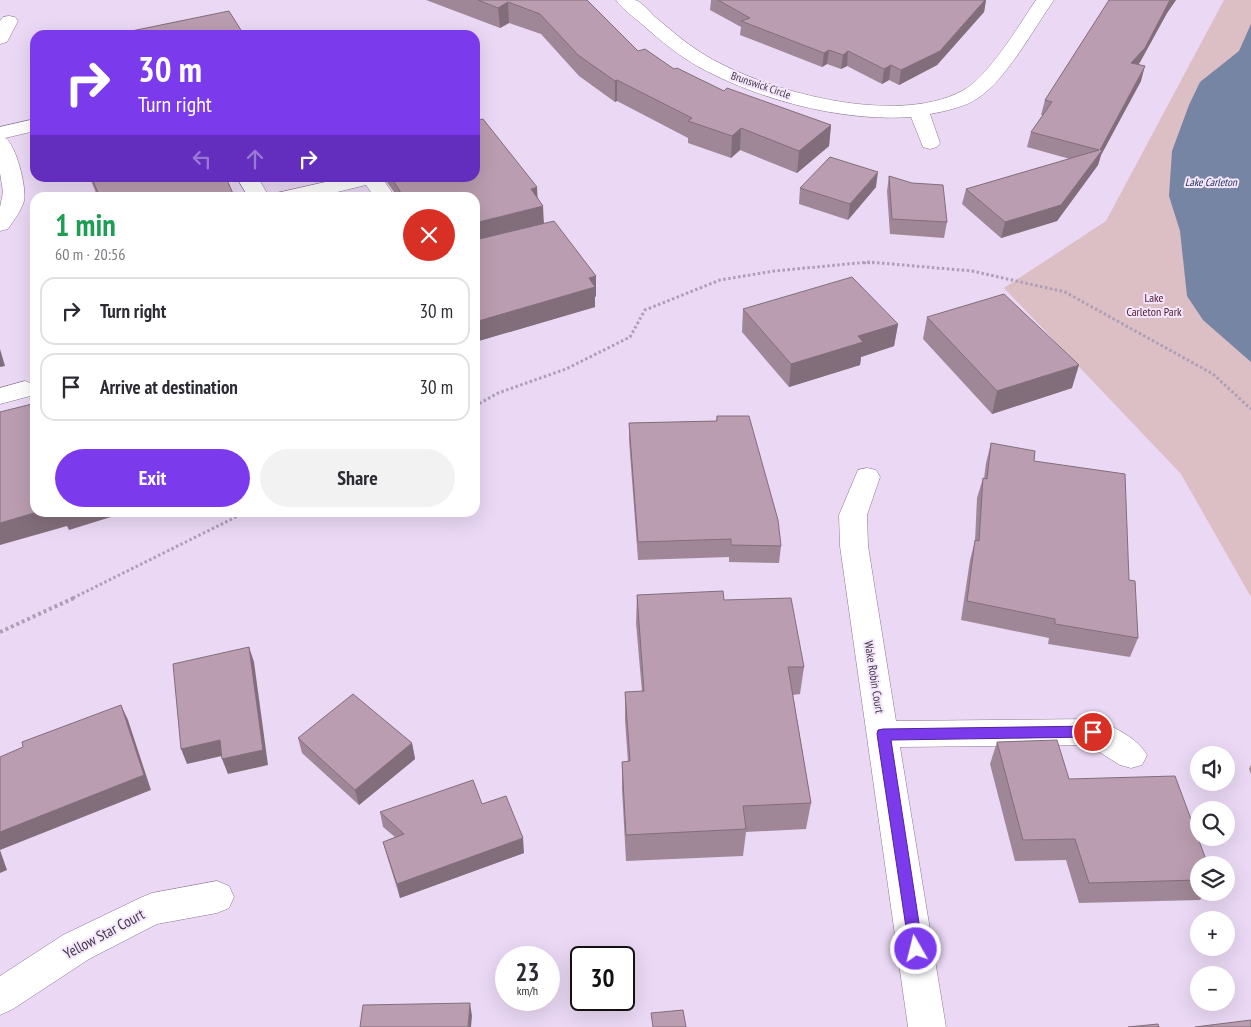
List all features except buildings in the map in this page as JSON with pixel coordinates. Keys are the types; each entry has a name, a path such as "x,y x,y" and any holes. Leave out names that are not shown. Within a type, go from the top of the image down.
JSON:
{"street":[{"name":"Brunswick Circle","path":"625,0 682,49 706,64 732,76 804,100 876,112 919,110 950,104 972,94 990,77 1045,0"},
{"path":"0,38 9,21"},
{"path":"919,110 930,143"},
{"path":"0,133 30,126"},
{"path":"0,143 13,183 14,198 11,208 0,224"},
{"path":"310,192 351,182"},
{"path":"0,396 25,389"},
{"name":"Wake Robin Court","path":"867,477 853,515 854,546 927,1027"},
{"path":"883,734 1093,732 1131,755"},
{"name":"Yellow Star Court","path":"0,997 76,947 152,909 217,897"}],"path":[{"path":"480,403 498,393 566,369 630,337 645,310 720,280 774,271 869,262 972,271 1065,292 1213,374 1251,409"},
{"path":"0,632 236,517"}],"green space":[{"name":"Lake Carleton Park","path":"1224,0 1251,0 1251,597 1181,474 1004,288 1106,221"}],"water":[{"name":"Lake Carleton","path":"1251,24 1251,362 1203,320 1187,296 1180,231 1169,196 1172,151 1189,105 1200,82 1239,51"}],"route":[{"path":"916,949 883,734 1093,732"}]}
